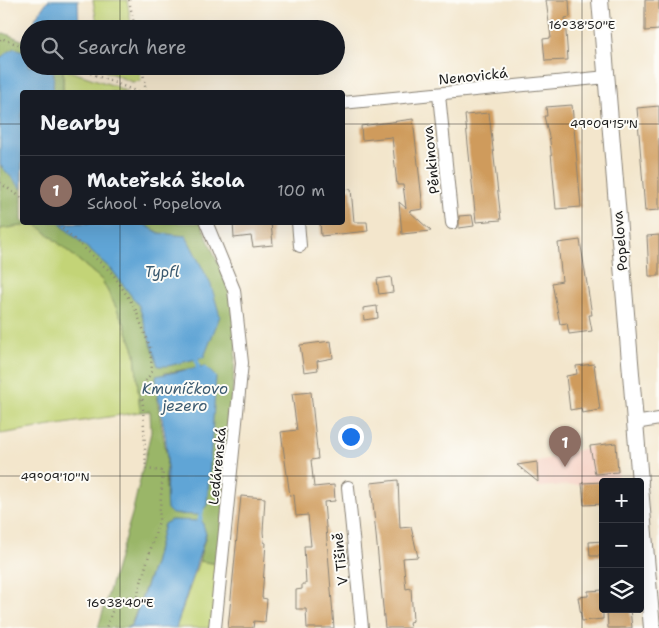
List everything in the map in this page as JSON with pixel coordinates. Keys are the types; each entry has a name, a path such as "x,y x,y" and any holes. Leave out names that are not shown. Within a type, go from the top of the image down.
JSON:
{"street":[{"name":"Popelova","path":"600,0 640,478"},
{"name":"Nenovická","path":"345,103 607,76"},
{"name":"Pěnkinova","path":"439,94 452,223"},
{"name":"Ledárenská","path":"207,225 234,290 242,363 215,628"},
{"path":"298,225 300,246"},
{"path":"635,423 659,419"},
{"name":"V Tišině","path":"348,487 362,628"},
{"path":"643,523 652,628"}],"path":[{"path":"130,0 133,20"},
{"path":"0,40 1,38 20,45"},
{"path":"95,75 133,90"},
{"path":"143,75 146,90"},
{"path":"0,182 20,197"},
{"path":"59,225 113,274 135,308 150,347 152,371 142,388 146,469 163,471 159,521 137,596 117,598 106,628"}],"shaded area":[{"path":"590,447 594,474 618,472 619,478 599,478 599,483 538,487 536,462"}],"green space":[{"path":"93,0 127,0 130,20 96,20"},
{"path":"4,33 20,39 20,75 63,75 63,90 20,90 20,225 29,225 0,229 0,34"},
{"path":"63,75 81,75 123,90 63,90"},
{"path":"115,75 140,75 141,81 132,82"},
{"path":"37,225 102,280 124,323 135,353 140,412 0,434 0,229"},
{"path":"37,225 202,225 228,287 237,334 219,564 199,561 206,534 164,524 154,564 131,625 126,628 98,628 132,514 151,432 150,411 140,412 135,353 124,323 102,280","holes":["205,366 165,489 167,457 157,399 165,373"]},
{"path":"199,561 219,564 212,628 176,628"}],"water":[{"path":"48,0 78,0 79,20 35,20"},
{"path":"14,48 20,50 20,75 54,75 53,90 20,90 20,187 0,165 0,58"},
{"name":"Typfl","path":"61,225 145,225 159,233 186,236 211,285 220,316 204,357 168,366 158,366 139,306 112,270"},
{"name":"Kmuníčkovo jezero","path":"205,366 216,377 207,505 199,515 172,514 167,509 167,448 156,376"},
{"path":"171,520 202,521 206,534 176,628 126,628 132,625 154,564 164,524"}],"building":[{"path":"546,0 569,0 570,17 565,18 568,60 545,61 543,39 551,38"},
{"path":"645,0 659,0 659,30 645,31"},
{"path":"572,105 581,207 556,209 550,141 544,116 547,116 546,107"},
{"path":"659,106 659,210 645,211 637,108"},
{"path":"489,113 501,220 476,222 465,115"},
{"path":"413,119 423,209 409,211 431,231 402,234 399,202 406,208 403,185 397,185 392,137 362,140 361,126"},
{"path":"351,189 354,222 367,222 368,231 321,236 320,225 345,225 345,190"},
{"path":"472,215 474,226 459,228 459,216"},
{"path":"233,225 271,225 273,245 253,247 251,236 234,238"},
{"path":"659,235 659,276 649,276 647,236"},
{"path":"580,240 592,315 589,315 592,331 569,334 567,323 560,324 552,283 562,281 558,243"},
{"path":"391,277 393,292 379,294 377,279"},
{"path":"377,306 378,318 364,320 363,308"},
{"path":"331,341 333,358 317,361 318,370 304,372 300,345"},
{"path":"594,364 600,410 582,413 581,408 570,410 566,376 577,374 576,366"},
{"path":"311,392 318,459 311,460 314,487 334,485 335,501 324,502 334,628 307,628 306,609 296,609 296,590 302,589 302,584 306,584 304,546 311,546 308,515 296,516 294,495 290,496 281,432 297,430 292,394"},
{"path":"616,443 618,472 595,474 590,446"},
{"path":"537,462 538,482 517,465"},
{"path":"398,480 400,528 411,527 418,557 403,558 406,589 411,588 413,621 409,622 410,628 385,628 371,483"},
{"path":"599,482 599,504 584,505 582,483"},
{"path":"241,496 265,498 263,532 264,542 266,543 262,598 267,599 265,622 254,621 253,628 228,628"},
{"path":"599,541 599,556 590,556 589,542"},
{"path":"599,590 599,613 603,613 603,619 582,621 578,597 588,596 588,591"},
{"path":"607,613 630,613 632,628 608,628"}],"waterway":[{"path":"196,356 199,373"},
{"path":"199,525 202,508"}],"place":[{"name":"Mateřská škola","path":"565,467"}]}
